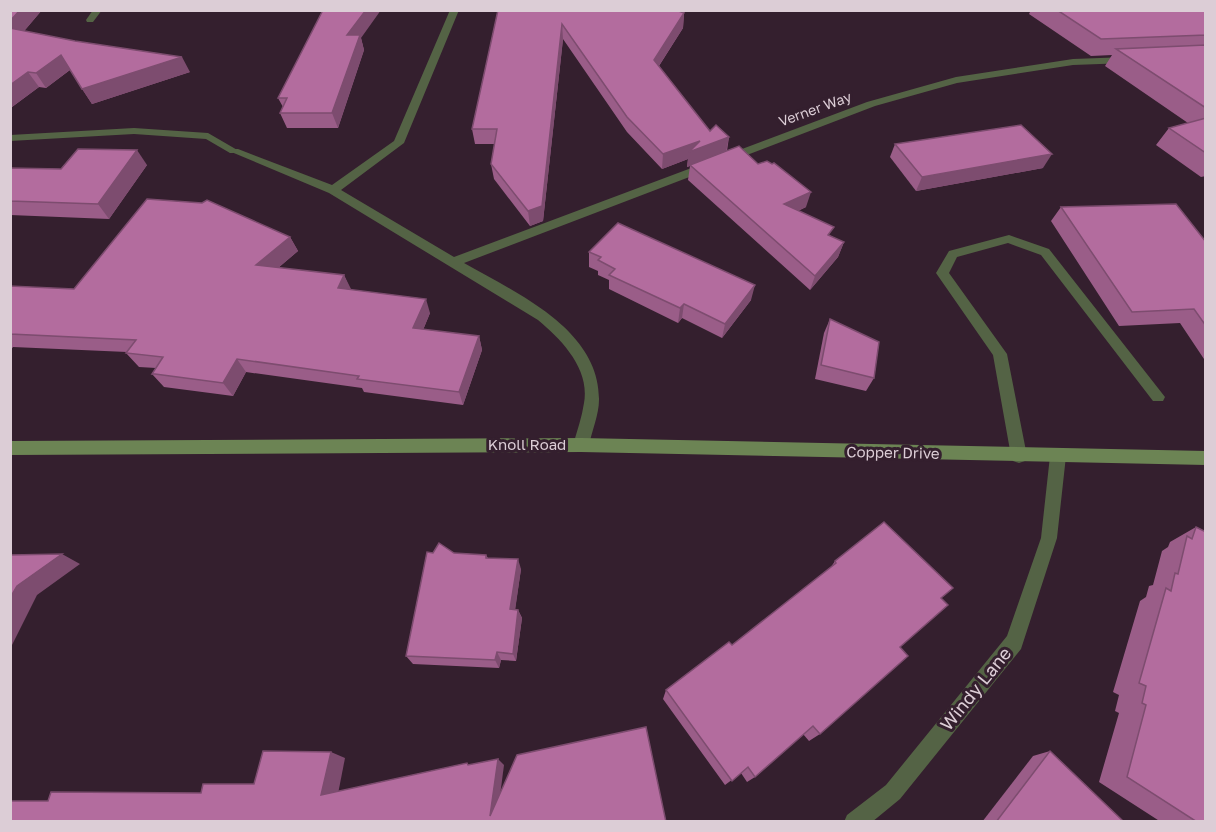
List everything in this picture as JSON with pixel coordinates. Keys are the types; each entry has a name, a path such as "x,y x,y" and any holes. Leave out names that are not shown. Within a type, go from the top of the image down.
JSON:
{"street":[{"path":"90,20 98,10"},
{"path":"333,190 399,143 454,10"},
{"name":"Verner Way","path":"453,262 871,104 956,80 1073,62 1139,59"},
{"name":"Knoll Road","path":"10,138 134,131 208,136 234,151 333,190 543,316 569,339 588,373 592,401 581,445 10,448"},
{"path":"1019,456 1000,354 942,273 953,254 1009,239 1045,252 1158,397"},
{"name":"Copper Drive","path":"581,445 1206,459"},
{"name":"Windy Lane","path":"854,822 893,792 1014,642 1048,538 1058,456"}],"building":[{"path":"10,10 20,10 10,21"},
{"path":"323,10 366,10 347,35 360,35 332,113 280,113 287,98 278,98"},
{"path":"498,10 676,10 684,13 654,60 710,131 716,125 729,137 689,152 700,141 663,154 627,117 562,24 542,206 528,211 491,164 497,129 472,129"},
{"path":"1057,10 1206,10 1206,35 1101,39"},
{"path":"10,28 75,41 182,57 82,89 61,55 36,73 28,72 10,85"},
{"path":"1206,45 1206,108 1116,49"},
{"path":"1206,118 1206,153 1169,128"},
{"path":"1021,125 1052,154 922,177 895,144"},
{"path":"739,146 758,164 767,161 774,163 811,192 784,204 834,227 828,235 844,242 815,276 690,165"},
{"path":"78,149 137,150 98,204 10,201 10,168 61,169"},
{"path":"147,199 202,203 207,200 290,237 256,265 344,275 338,288 426,299 413,328 479,336 459,392 357,379 359,376 237,359 223,383 152,374 163,357 126,353 136,340 10,334 10,286 74,289"},
{"path":"1176,204 1206,242 1206,326 1194,309 1132,312 1061,207"},
{"path":"618,223 755,285 725,324 684,304 680,308 609,275 615,269 598,260 601,257 589,252"},
{"path":"830,319 879,342 874,378 821,365"},
{"path":"884,522 953,588 941,598 948,605 900,647 908,656 820,734 813,726 755,777 748,767 732,781 666,690 729,642 732,645"},
{"path":"1196,527 1206,532 1206,822 1197,822 1127,777 1146,705 1142,703 1146,686 1139,683 1166,588 1171,591 1175,573 1178,574 1187,536 1192,539"},
{"path":"439,543 454,553 486,555 486,558 518,559 510,609 518,610 513,654 497,652 495,660 406,656 427,552 433,553"},
{"path":"62,554 17,586 10,598 10,555"},
{"path":"646,727 666,822 10,822 10,801 48,801 51,792 201,793 203,784 254,784 263,751 331,752 321,795 467,763 468,765 498,759 490,816 517,755"},
{"path":"1050,751 1124,822 996,822"}]}
